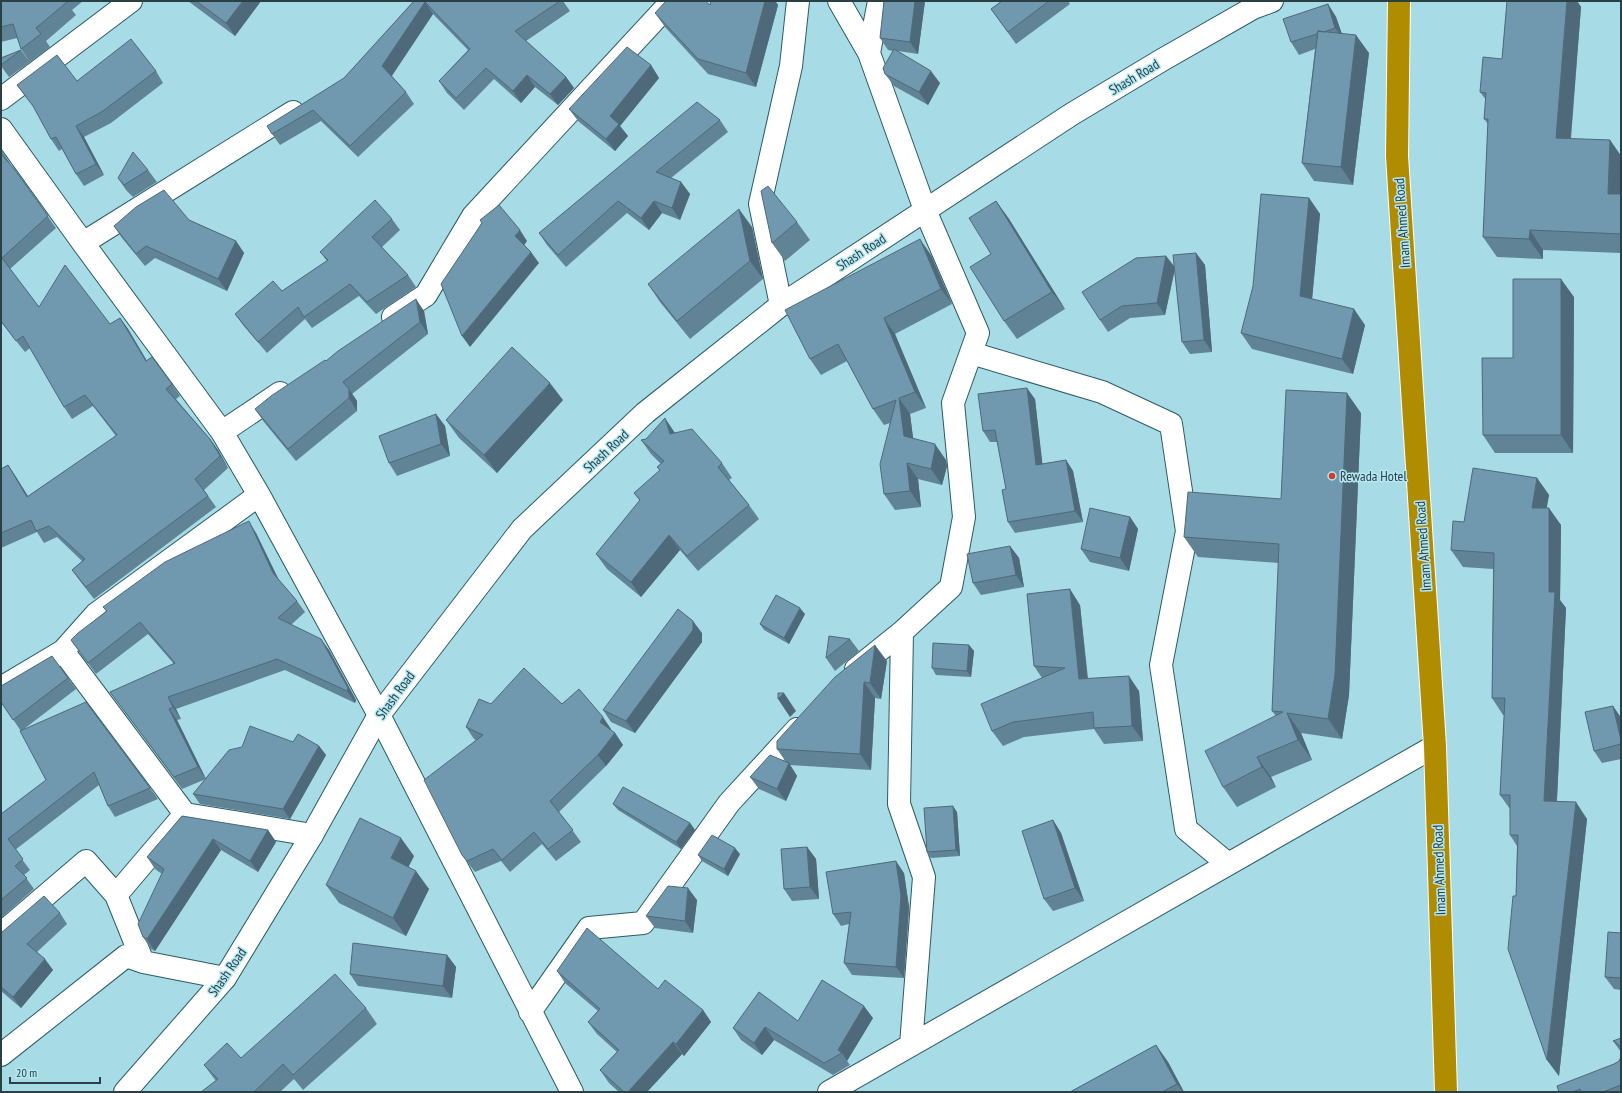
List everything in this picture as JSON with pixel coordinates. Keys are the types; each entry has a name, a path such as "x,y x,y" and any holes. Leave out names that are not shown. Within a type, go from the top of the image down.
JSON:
{"highway":[{"name":"Imam Ahmed Road","path":"1399,1 1397,156 1436,746 1446,1092"}],"street":[{"path":"1,99 131,1"},
{"path":"380,326 426,295 473,216 672,1"},
{"path":"781,305 760,204 791,66 798,1"},
{"path":"838,684 902,632 951,587 964,517 953,403 978,333 925,210 869,53 839,1"},
{"path":"869,53 879,1"},
{"name":"Shash Road","path":"125,1092 226,978 312,835 379,715 522,529 645,413 781,305 1072,114 1247,12 1272,1"},
{"path":"83,244 309,102"},
{"path":"1,129 83,244 222,432 259,495 379,715 572,1092"},
{"path":"971,353 1102,392 1171,424 1187,531 1161,665 1186,829 1228,864"},
{"path":"222,432 294,384"},
{"path":"1,688 63,651 96,614 259,495"},
{"path":"902,632 900,804 924,877 912,1045"},
{"path":"63,651 185,814 312,835"},
{"path":"530,1012 589,928 643,923 729,803 812,712"},
{"path":"829,1092 1436,746"},
{"path":"116,895 185,814"},
{"path":"1,934 86,861 116,895 143,962"},
{"path":"4,1045 126,956 143,962 226,978"}],"building":[{"path":"1,1 67,2 36,28 41,34 21,49 13,24 1,27"},
{"path":"196,1 243,1 226,23"},
{"path":"414,1 560,1 515,31 566,77 550,94 527,75 513,91 486,68 456,98 439,81 470,49 425,2 382,66 406,92 350,146 313,110 272,134 267,126 344,78"},
{"path":"666,1 705,1 710,5 711,1 765,1 746,73 698,59 655,13"},
{"path":"884,1 915,1 910,42 880,38"},
{"path":"1002,1 1049,1 1008,32 991,9"},
{"path":"1507,1 1567,1 1556,138 1610,140 1608,194 1621,194 1621,234 1530,230 1529,239 1483,237 1488,119 1484,119 1486,93 1480,92 1483,57 1502,59"},
{"path":"1328,4 1335,28 1324,32 1318,31 1317,34 1291,42 1283,19"},
{"path":"1318,31 1356,35 1341,167 1302,163"},
{"path":"131,39 156,71 103,111 76,126 96,164 76,174 56,137 51,139 33,106 17,85 57,55 77,81"},
{"path":"627,47 651,65 610,116 619,124 606,139 569,109"},
{"path":"894,49 931,71 919,92 885,74 883,68"},
{"path":"21,50 1,65 1,58"},
{"path":"697,102 720,120 656,172 681,182 672,208 654,201 641,218 618,201 558,255 539,233"},
{"path":"133,152 148,170 124,185 118,178"},
{"path":"1,154 15,170 48,216 2,258 39,307 65,265 110,324 120,318 146,361 152,357 172,384 166,389 210,439 220,456 195,479 208,496 86,587 72,570 85,559 49,526 36,531 31,520 1,533 1,469 8,465 27,497 117,435 85,395 64,407 23,336 16,341 1,321"},
{"path":"768,186 797,222 772,243 761,191"},
{"path":"164,190 189,220 236,241 218,279 146,246 136,254 114,226 136,207"},
{"path":"1261,194 1309,198 1300,296 1354,309 1342,359 1241,333 1253,286"},
{"path":"375,200 392,219 372,237 408,275 367,302 350,284 304,317 298,307 258,342 235,314 273,281 282,291 328,260 320,252"},
{"path":"996,201 1052,292 1004,321 970,267 991,254 969,218"},
{"path":"499,205 520,230 515,236 531,252 462,336 441,284 482,223 480,220"},
{"path":"739,209 750,261 677,321 648,284"},
{"path":"920,239 941,289 884,318 915,392 899,398 904,436 935,444 935,450 931,469 907,463 910,491 884,494 880,464 896,400 873,409 838,344 810,359 785,310"},
{"path":"1196,253 1204,340 1182,342 1173,255"},
{"path":"1166,256 1157,303 1122,306 1100,320 1082,292 1136,258"},
{"path":"1513,279 1561,279 1561,435 1483,435 1482,358 1513,358"},
{"path":"416,299 420,322 343,382 349,389 349,398 288,449 255,409 271,396 325,360 326,361 338,351"},
{"path":"512,347 550,383 484,455 446,420"},
{"path":"1027,388 1036,465 1066,460 1075,511 1008,522 1002,490 1006,489 995,430 983,431 978,394"},
{"path":"1286,390 1347,393 1335,675 1328,719 1287,713 1298,740 1257,757 1262,767 1223,787 1205,751 1283,712 1272,711 1279,544 1184,537 1188,492 1281,499"},
{"path":"436,414 441,444 389,463 379,436"},
{"path":"665,418 670,434 692,429 722,463 718,467 749,505 687,556 669,535 631,582 596,554 640,500 634,493 660,470 657,467 664,461 641,440 646,439"},
{"path":"1473,468 1537,478 1532,508 1549,508 1549,592 1555,592 1544,801 1576,802 1547,1060 1508,949 1513,896 1516,896 1518,835 1510,835 1510,795 1500,795 1505,698 1492,698 1494,553 1451,550 1453,521 1464,522"},
{"path":"1090,508 1130,517 1120,558 1081,549"},
{"path":"249,521 273,573 297,601 278,618 321,639 348,688 347,691 277,659 168,697 173,707 169,709 198,767 174,777 110,692 175,663 140,622 88,663 71,640 107,611 103,607 165,562"},
{"path":"1010,546 1016,575 973,583 967,554"},
{"path":"1070,589 1079,679 1129,676 1132,726 1094,728 1093,712 1013,722 992,731 981,704 1065,668 1034,666 1027,594"},
{"path":"776,595 800,608 784,638 760,624"},
{"path":"678,609 693,621 693,630 626,721 603,710"},
{"path":"829,636 850,639 826,658"},
{"path":"933,643 969,645 967,671 932,668"},
{"path":"875,645 870,683 864,682 860,754 777,749 777,741 835,677"},
{"path":"52,656 68,678 13,720 1,702 1,686"},
{"path":"524,668 562,704 579,689 603,717 600,722 615,733 598,755 550,801 573,830 548,849 534,832 502,860 493,849 467,861 462,855 424,780 483,735 466,727 479,699 491,704"},
{"path":"778,693 784,693 778,699"},
{"path":"86,702 150,788 108,806 94,772 8,839 23,859 15,866 27,878 1,900 1,814 46,780 20,731"},
{"path":"1613,706 1621,744 1594,751 1585,712"},
{"path":"250,726 293,742 298,734 319,746 283,809 193,794 229,750 242,747"},
{"path":"770,755 789,763 777,789 750,777"},
{"path":"623,787 690,823 676,842 613,804"},
{"path":"953,806 956,850 927,852 924,808"},
{"path":"182,816 268,830 250,861 213,839 147,939 143,937 138,924 164,869 147,857"},
{"path":"360,818 401,838 391,858 416,871 393,918 326,885"},
{"path":"1053,820 1075,888 1044,899 1022,831"},
{"path":"712,835 735,848 724,869 698,855"},
{"path":"807,847 810,887 784,889 781,849"},
{"path":"896,861 901,896 896,967 844,963 851,912 833,914 826,872"},
{"path":"668,886 688,888 685,921 646,916"},
{"path":"44,896 60,913 27,944 45,959 13,997 1,987 1,933"},
{"path":"587,928 658,989 665,980 703,1010 676,1044 673,1042 628,1092 624,1092 600,1070 619,1050 588,1022 600,1009 557,971"},
{"path":"1608,932 1621,933 1621,978 1605,977"},
{"path":"353,943 447,955 443,986 350,974"},
{"path":"335,974 366,1008 293,1075 283,1064 254,1092 201,1092 218,1079 204,1065 227,1043 241,1058"},
{"path":"822,980 864,1006 838,1050 842,1053 824,1063 765,1027 754,1043 733,1028 759,992 798,1021"},
{"path":"1621,1038 1621,1048 1613,1041"},
{"path":"1156,1045 1177,1084 1162,1092 1070,1092"},
{"path":"1621,1057 1621,1085 1603,1092 1582,1092 1580,1089 1573,1092 1559,1092 1557,1086 1614,1064 1619,1061"}],"place":[{"name":"Rewada Hotel","path":"1332,476"}]}
